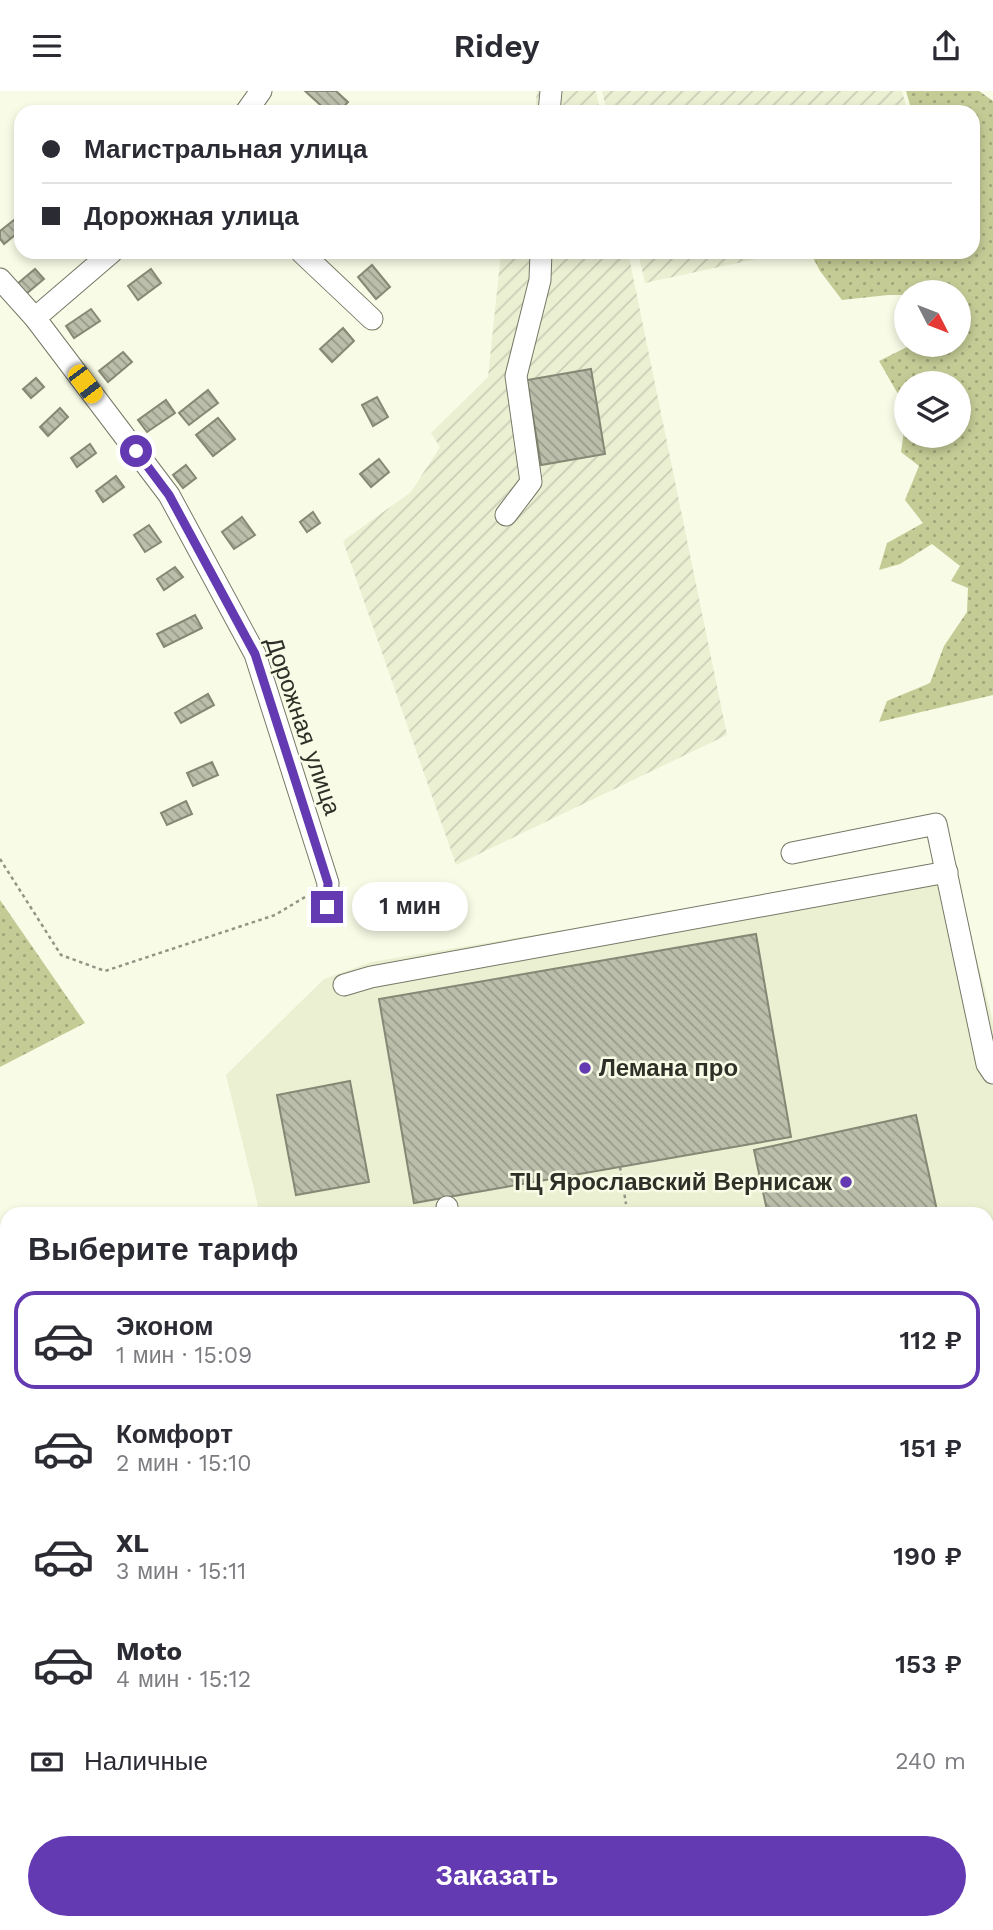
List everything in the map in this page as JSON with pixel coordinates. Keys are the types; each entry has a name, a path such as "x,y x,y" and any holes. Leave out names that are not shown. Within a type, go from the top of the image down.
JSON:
{"street":[{"path":"35,318 104,259"},
{"path":"308,259 372,319"},
{"path":"506,515 531,482 516,376 540,280 541,259"},
{"name":"Дорожная улица","path":"0,279 35,318 169,495 255,654 328,883 327,907"},
{"path":"792,853 936,824 988,1065 993,1073"},
{"path":"344,985 371,977 947,872"}],"path":[{"path":"0,859 61,955 105,971 275,915 328,883"},
{"path":"620,1167 626,1204"}],"shaded area":[{"path":"537,91 596,91 599,105 536,105"},
{"path":"602,91 902,91 906,105 605,105"},
{"path":"500,259 629,259 727,735 456,865 343,541 411,492 440,447 431,433 488,377"},
{"path":"640,259 756,259 645,283"},
{"path":"937,868 956,879 993,1021 993,1207 258,1207 226,1075 324,979 371,962"}],"green space":[{"path":"906,91 979,91 993,101 993,695 879,722 887,701 930,683 944,646 967,612 968,588 951,581 960,566 932,544 900,564 879,570 887,543 923,523 905,500 919,466 901,452 902,448 971,448 971,371 894,371 894,387 879,361 894,354 894,357 971,357 971,280 894,280 894,295 842,300 814,259 980,259 980,105 910,105"},
{"path":"0,900 85,1023 0,1067"}],"building":[{"path":"305,91 336,91 348,102 345,105 320,105"},
{"path":"14,220 14,236 4,244 0,239 0,231"},
{"path":"372,265 390,287 376,299 358,277"},
{"path":"35,269 44,279 26,294 17,284"},
{"path":"151,269 161,283 138,300 128,286"},
{"path":"91,309 100,321 74,338 66,326"},
{"path":"343,328 354,341 332,362 320,349"},
{"path":"123,352 132,362 108,382 99,371"},
{"path":"591,369 605,454 541,465 527,380"},
{"path":"36,378 44,387 31,398 23,389"},
{"path":"208,390 218,403 189,425 179,413"},
{"path":"377,397 388,417 373,426 362,405"},
{"path":"166,400 175,413 147,432 138,420"},
{"path":"60,408 68,417 48,436 40,427"},
{"path":"218,418 235,439 213,456 196,435"},
{"path":"90,444 96,453 77,467 71,458"},
{"path":"379,459 389,472 371,487 360,474"},
{"path":"186,465 196,478 183,488 173,475"},
{"path":"116,476 124,487 103,502 96,491"},
{"path":"313,512 320,523 307,532 300,522"},
{"path":"242,517 255,535 234,549 222,532"},
{"path":"149,525 161,542 145,552 134,535"},
{"path":"175,567 183,577 164,590 157,579"},
{"path":"195,615 202,628 164,647 157,634"},
{"path":"208,694 214,705 181,723 175,713"},
{"path":"212,762 218,775 193,786 187,773"},
{"path":"186,801 192,814 167,825 161,813"},
{"name":"Лемана про","path":"756,934 791,1137 414,1203 379,999"},
{"path":"350,1081 369,1182 296,1195 277,1095"},
{"name":"ТЦ Ярославский Вернисаж","path":"916,1115 936,1207 766,1207 754,1150"}],"place":[{"name":"Лемана про","path":"585,1068"},
{"name":"ТЦ Ярославский Вернисаж","path":"846,1182"}],"route":[{"path":"136,451 169,495 255,654 328,883 327,907"}]}
